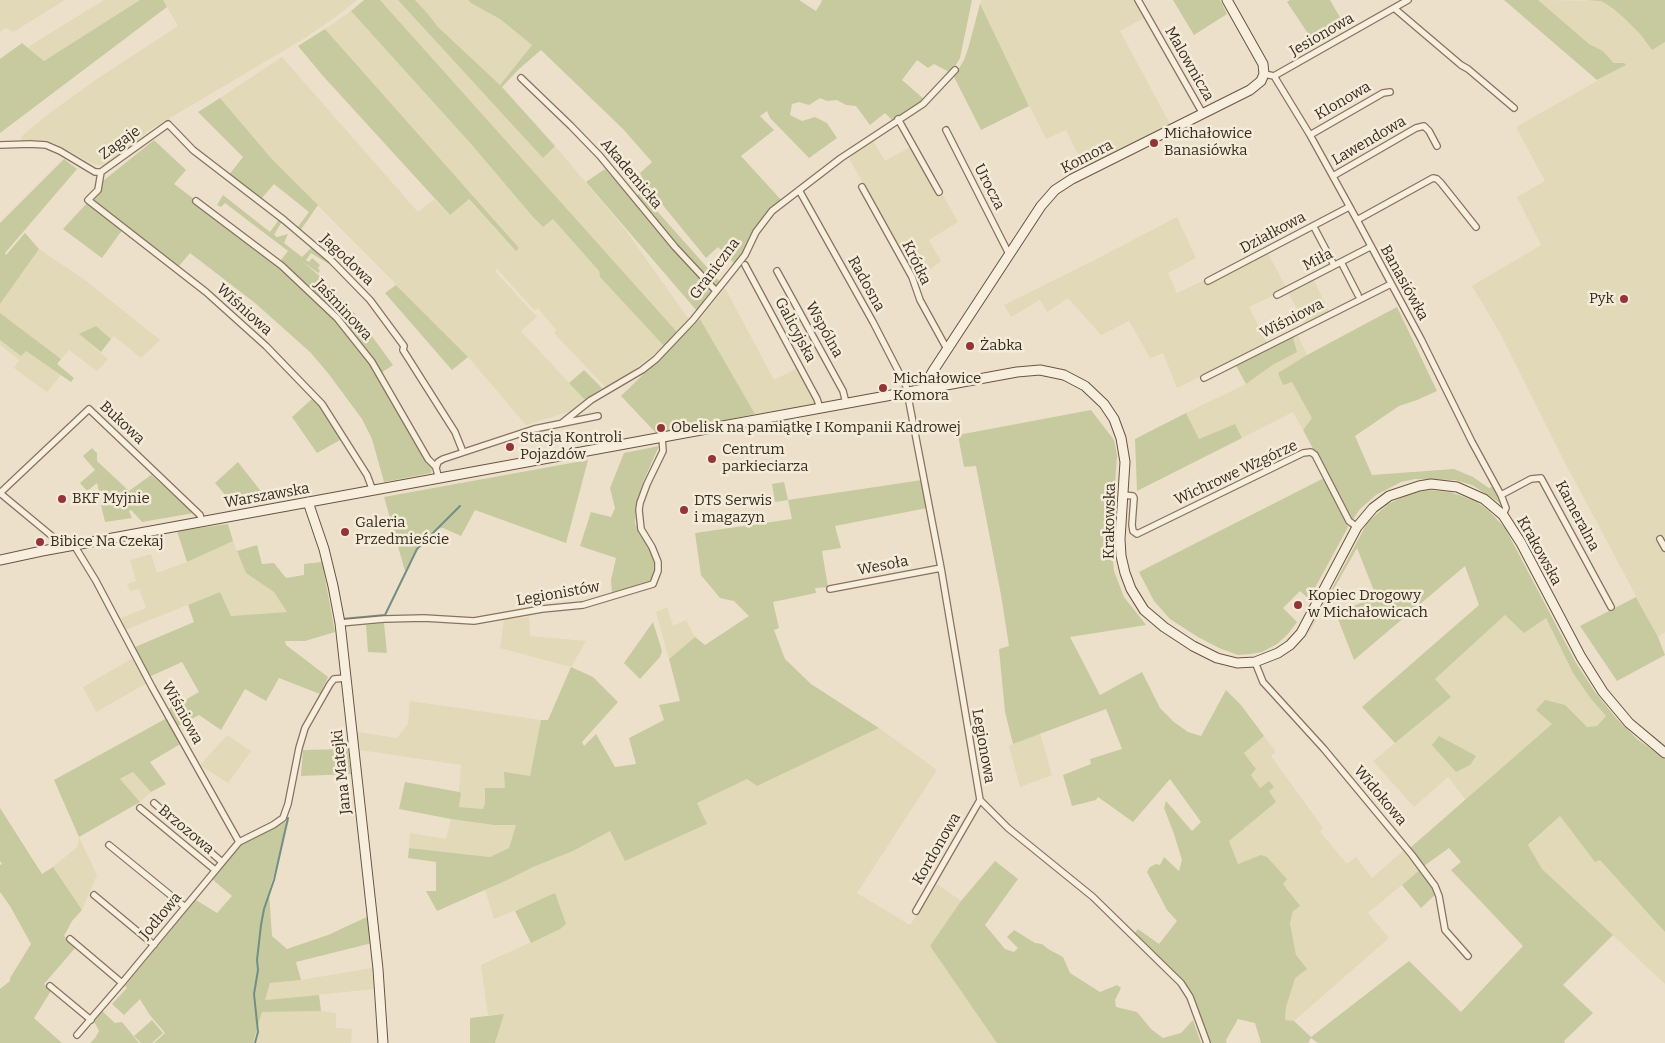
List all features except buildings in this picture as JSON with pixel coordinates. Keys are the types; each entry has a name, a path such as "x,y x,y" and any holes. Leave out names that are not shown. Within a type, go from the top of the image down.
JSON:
{"main road":[{"path":"1227,0 1261,59 1264,74"},
{"name":"Komora","path":"928,388 929,378 947,349 1041,206 1059,187 1257,86 1264,74"},
{"name":"Krakowska","path":"539,460 1029,370 1055,373 1075,380 1085,386 1110,411 1116,424 1122,438 1125,462 1120,539 1122,563 1131,589 1144,610 1176,636 1210,655 1230,662 1255,662 1284,649 1301,633 1357,527 1373,508 1389,496 1407,489 1431,484 1457,487 1484,499 1503,515 1521,543 1581,657 1603,692 1629,723 1665,752"},
{"name":"Warszawska","path":"0,560 539,460"},
{"name":"Jana Matejki","path":"308,502 321,539 340,623 380,994 383,1043"}],"street":[{"name":"Malownicza","path":"1138,0 1203,114"},
{"name":"Jesionowa","path":"1274,76 1406,0"},
{"path":"1394,8 1514,108"},
{"name":"Graniczna","path":"562,424 591,400 642,370 656,359 693,320 746,255 756,232 766,218 841,158 923,104 955,70"},
{"path":"1264,74 1274,76"},
{"name":"Banasiówka","path":"1274,76 1310,135 1391,284 1501,495 1506,508 1503,515"},
{"name":"Akademicka","path":"521,78 600,156 675,247 716,292"},
{"name":"Klonowa","path":"1310,135 1382,92 1390,92"},
{"path":"898,120 939,192"},
{"name":"Zagaje","path":"0,145 46,145 60,151 95,172 101,172 168,124"},
{"name":"Jagodowa","path":"168,124 193,150 284,220 331,260 370,300 404,346 404,350 455,432 463,452"},
{"name":"Lawendowa","path":"1333,176 1416,128 1424,126 1437,146"},
{"name":"Urocza","path":"946,130 1009,254"},
{"name":"Wiśniowa","path":"101,172 98,190 88,200 206,292 266,346 322,404 367,475 373,491"},
{"path":"1357,220 1433,178 1441,183 1476,227"},
{"name":"Krótka","path":"862,188 912,277 920,300 947,349"},
{"name":"Radosna","path":"799,190 878,330 903,378 907,392"},
{"name":"Jaśminowa","path":"196,201 282,266 337,318 372,362 428,458 436,467"},
{"name":"Działkowa","path":"1208,281 1349,207"},
{"path":"1315,229 1334,265"},
{"name":"Miła","path":"1277,295 1370,247"},
{"path":"1342,262 1358,295"},
{"name":"Galicyjska","path":"745,265 817,399 820,408"},
{"name":"Wspólna","path":"777,271 842,391 846,403"},
{"name":"Wiśniowa","path":"1204,378 1391,284"},
{"name":"Legionowa","path":"907,392 980,800 1008,828 1093,897 1181,983 1190,997 1207,1043"},
{"name":"Bukowa","path":"0,493 89,409 199,513 202,522"},
{"name":"Graniczna","path":"436,467 443,459 534,429 598,416"},
{"name":"Legionistów","path":"340,623 424,618 474,621 542,609 582,605 653,584 658,571 658,562 652,547 641,529 639,510 647,484 663,451 662,437"},
{"name":"Wichrowe Wzgórze","path":"1123,495 1133,496 1134,498 1132,525 1133,531 1136,534 1303,453 1311,452 1315,455 1349,521 1357,527"},
{"path":"436,467 439,479"},
{"name":"Kameralna","path":"1501,495 1531,479 1541,478 1611,607"},
{"path":"0,493 53,537 61,548"},
{"path":"1660,539 1665,548"},
{"name":"Wiśniowa","path":"74,545 96,581 239,842"},
{"name":"Wesoła","path":"830,589 940,568"},
{"name":"Widokowa","path":"1255,662 1263,682 1324,749 1412,855 1435,886 1439,896 1445,930 1468,956"},
{"name":"Jodłowa","path":"77,1034 91,1020 239,842 283,818 288,804 305,728 334,679 346,678"},
{"name":"Kordonowa","path":"916,911 980,800"},
{"name":"Brzozowa","path":"154,803 222,862"},
{"name":"Brzozowa","path":"140,808 215,870"},
{"path":"108,846 185,907"},
{"path":"94,895 154,945"},
{"path":"70,939 122,983"},
{"path":"50,986 91,1020"}],"shaded area":[{"path":"0,0 65,0 13,32 6,28 0,32"},
{"path":"104,0 140,0 44,61 28,47"},
{"path":"163,0 357,0 305,38 148,131 105,166 93,164 54,143 21,140 22,136 51,112 97,79 178,26"},
{"path":"380,0 398,0 543,157 555,146 624,228 690,321 677,332"},
{"path":"415,0 468,0 500,19 532,45 500,85 438,27"},
{"path":"981,0 1135,0 1146,20 1142,19 1120,31 1170,124 1085,168 1066,130 1046,139 984,15 980,4"},
{"path":"1538,0 1601,1 1623,17 1652,49 1665,42 1665,632 1658,637 1564,461 1500,333 1472,286 1541,245 1517,197 1545,181 1516,127 1625,65 1623,63 1615,63 1603,51 1589,44"},
{"path":"351,11 472,145 533,217 543,227 553,219 599,271 600,277 664,346 608,390 554,333 556,330 538,308 534,310 497,269 495,271 537,317 521,331 585,400 575,410 526,425 468,357 271,158 220,98 282,57 418,212 434,199 450,215 468,199 516,251 519,248 325,29"},
{"path":"873,141 885,161 914,145 958,222 929,240 941,261 917,280 849,158"},
{"path":"1177,217 1196,258 1168,273 1177,293 1205,280 1208,284 1267,252 1287,289 1249,307 1267,343 1177,388 1163,353 1150,358 1129,321 1101,335 1068,298 1047,312 1040,300 1011,317 1004,305 1093,261"},
{"path":"39,249 85,280 160,340 141,358 114,336 111,339 96,326 80,335 108,359 97,371 69,350 61,359 0,313 0,304"},
{"path":"1313,278 1329,312 1305,324 1288,292"},
{"path":"725,288 774,380 798,368 815,404 755,414 700,319"},
{"path":"1295,329 1307,355 1278,373 1292,382 1313,418 1303,430 1293,412 1242,438 1234,424 1199,440 1186,413 1246,384 1274,364 1296,352 1291,331"},
{"path":"0,340 21,356 26,351 61,375 47,392 14,368 19,360 0,345"},
{"path":"233,541 246,573 274,592 288,612 231,616 220,592 125,630 121,618 146,608 139,589 130,591 127,584 136,581 130,560 151,554 157,573 187,562"},
{"path":"667,607 673,626 686,620 695,637 669,659 656,612"},
{"path":"1505,615 1546,618 1573,673 1591,699 1606,716 1597,726 1552,724 1466,800 1448,777 1414,807 1373,761 1451,697 1435,679"},
{"path":"529,617 530,636 586,641 571,667 500,648 504,619"},
{"path":"133,658 147,683 96,712 83,687"},
{"path":"410,701 541,720 530,776 505,788 485,803 483,809 459,807 461,765 360,750 357,732 397,738 408,724"},
{"path":"879,728 937,770 857,893 910,925 937,884 961,901 930,946 998,1043 495,1043 504,1014 488,1015 481,965 560,929 555,894 494,919 485,890 533,867 573,851 610,831 625,861 707,824 697,803 747,779 757,786"},
{"path":"1040,733 1052,775 1020,787 1009,746"},
{"path":"227,735 251,751 228,783 200,765"},
{"path":"1264,736 1276,752 1271,756 1323,828 1320,832 1347,864 1356,857 1372,878 1405,849 1421,869 1368,913 1389,938 1294,1021 1285,1020 1296,955 1290,923 1293,911 1289,890 1282,884 1287,879 1267,857 1238,864 1229,841 1276,802 1268,791 1274,787 1269,781 1260,788 1251,775 1256,769 1244,752"},
{"path":"133,772 151,792 140,802 120,780"},
{"path":"1560,816 1595,862 1600,860 1665,932 1665,984 1542,869 1528,846"},
{"path":"451,819 494,825 516,824 509,848 490,857 409,848 410,833 446,839"},
{"path":"79,837 97,875 82,910 53,867 78,846"},
{"path":"373,968 375,989 265,1000 270,983"},
{"path":"321,1011 336,1013 336,1028 352,1029 351,1043 253,1043 262,1012"}],"green space":[{"path":"140,0 163,0 167,7 0,133 0,59 22,43 44,61"},
{"path":"364,0 380,0 677,332 664,346 600,277 599,271 553,219 543,227 533,217 472,145 351,11"},
{"path":"398,0 415,0 438,27 500,85 532,45 500,19 468,0 799,0 816,11 821,0 972,0 960,58 951,73 934,64 928,68 917,60 902,80 925,100 893,121 885,113 870,125 856,106 846,105 837,100 827,101 820,98 809,105 799,102 792,104 790,115 802,121 815,117 827,123 837,138 809,158 770,118 767,111 760,116 774,130 741,156 783,202 768,211 737,266 718,247 706,258 644,182 640,173 652,162 623,129 541,50 502,87 555,146 543,158"},
{"path":"1173,0 1220,0 1227,14 1194,35"},
{"path":"1290,0 1330,0 1345,26 1315,44 1287,2"},
{"path":"1504,0 1538,0 1589,44 1603,51 1614,63 1624,63 1626,65 1597,80"},
{"path":"1583,0 1665,0 1665,42 1652,50 1641,35 1612,8 1601,1"},
{"path":"980,4 1029,106 981,130 954,77 968,49"},
{"path":"325,29 519,248 516,251 469,199 450,215 323,76 298,46"},
{"path":"220,98 271,158 318,205 300,231 297,228 309,212 274,184 261,199 229,175 243,157 198,112"},
{"path":"154,140 186,170 174,184 194,199 193,202 261,252 318,300 364,353 432,468 431,473 384,482 372,439 362,419 310,352 255,303 190,253 179,266 93,200 93,196 101,188 103,181"},
{"path":"64,159 77,169 5,253 6,255 25,233 39,249 0,304 0,223"},
{"path":"605,169 626,193 635,197 641,193 720,282 697,311 586,182"},
{"path":"223,195 270,232 280,218 298,233 297,235 281,223 274,235 277,237 288,234 284,243 302,257 313,246 331,262 329,264 311,253 306,260 309,262 312,258 320,265 318,273 302,261 324,280 358,317 393,365 381,373 367,351 347,326 328,305 284,265 281,260 288,251 225,203 221,207 217,205"},
{"path":"87,203 123,229 102,258 63,229"},
{"path":"396,285 468,357 452,370 385,293"},
{"path":"1397,307 1437,391 1399,406 1355,436 1372,475 1454,469 1473,477 1489,488 1492,487 1501,501 1500,503 1472,485 1455,480 1415,479 1401,482 1376,495 1360,509 1352,521 1303,430 1312,418 1292,382 1283,385 1278,373 1307,355"},
{"path":"0,313 61,359 57,364 74,378 71,382 26,351 21,356 0,340"},
{"path":"700,319 755,414 657,434 621,396"},
{"path":"96,326 111,339 101,352 79,334"},
{"path":"1291,331 1297,352 1274,364 1246,384 1233,360"},
{"path":"584,370 602,388 585,400 569,383"},
{"path":"313,398 342,439 317,453 292,417"},
{"path":"1091,410 1114,440 1117,455 1111,543 1114,571 1124,597 1146,625 1070,637 1100,695 1142,672 1160,708 1174,722 1188,732 1201,736 1226,690 1241,705 1264,736 1244,753 1256,769 1251,775 1260,788 1269,781 1274,787 1269,791 1276,802 1229,841 1238,864 1261,855 1267,857 1287,879 1283,884 1300,906 1293,911 1290,923 1296,955 1307,969 1295,978 1286,1007 1285,1020 1294,1021 1311,1037 1409,961 1461,1012 1523,946 1451,870 1461,862 1449,848 1424,866 1410,848 1552,724 1536,710 1545,700 1565,705 1587,727 1597,726 1606,716 1591,699 1573,673 1546,618 1524,633 1505,615 1435,679 1451,697 1395,743 1362,707 1479,605 1465,566 1354,660 1336,614 1376,596 1357,548 1304,641 1367,523 1388,504 1409,494 1429,490 1450,492 1476,501 1505,528 1576,663 1595,692 1616,718 1637,739 1665,759 1665,932 1600,860 1595,862 1560,816 1528,845 1542,869 1613,935 1563,985 1593,1013 1564,1041 1565,1043 1318,1043 1311,1038 1308,1043 1261,1043 1255,1023 1238,1019 1226,1040 1227,1043 1211,1043 1195,1001 1183,981 1134,934 1138,929 1159,944 1177,921 1167,910 1147,872 1150,867 1156,864 1160,865 1164,857 1179,871 1182,860 1164,808 1166,801 1192,831 1201,822 1170,779 1133,822 1098,797 1096,800 1072,806 1063,775 1091,764 1090,759 1122,749 1106,709 1013,744 1005,712 999,649 1009,646 1001,595 976,466 964,467 958,435"},
{"path":"1186,413 1199,439 1235,424 1242,438 1137,491 1135,439"},
{"path":"659,446 643,482 636,506 635,524 653,553 656,563 653,578 649,583 612,594 611,580 616,558 580,546 591,512 611,517 615,508 610,488 624,453"},
{"path":"92,448 97,453 97,461 129,491 151,475 194,513 142,522 131,510 129,511 132,518 105,522 101,505 105,504 103,496 100,496 97,483 87,491 80,483 95,470 83,456"},
{"path":"588,460 566,543 475,510 461,536 443,528 436,529 419,544 405,571 384,497"},
{"path":"238,462 267,499 233,504 215,483"},
{"path":"1324,478 1348,527 1309,599 1300,591 1283,608 1297,622 1277,644 1262,652 1238,655 1198,637 1170,619 1154,601 1139,572"},
{"path":"922,480 927,508 835,526 841,548 822,551 828,587 815,588 816,593 773,602 779,628 774,630 785,659 811,684 879,728 757,786 747,779 697,803 707,824 625,861 610,831 573,851 533,867 437,911 426,891 436,891 436,862 408,858 409,848 490,857 509,848 516,825 494,825 399,809 405,782 459,792 461,793 459,807 483,809 485,788 505,788 504,772 530,776 541,720 548,720 571,667 593,677 618,702 582,742 584,746 596,734 615,767 636,764 629,738 664,720 659,705 680,701 669,659 695,637 705,645 749,616 734,601 720,598 701,575 695,533 792,519 788,500"},
{"path":"784,482 788,500 775,502 772,484"},
{"path":"228,524 233,541 187,562 177,531"},
{"path":"257,545 262,564 274,563 286,578 304,575 304,564 322,562 335,632 305,641 285,641 286,645 328,677 320,694 279,678 266,701 245,689 221,730 199,715 178,726 169,709 199,692 182,662 149,677 135,647 194,622 188,605 220,592 231,616 287,612 274,592 246,573 237,551"},
{"path":"1636,597 1658,637 1665,655 1617,681 1580,626"},
{"path":"653,622 662,651 660,657 640,679 624,663"},
{"path":"384,623 387,653 368,652 366,625"},
{"path":"167,718 182,743 150,762 166,784 151,792 133,772 120,779 140,802 79,837 54,780"},
{"path":"1439,736 1476,756 1470,765 1456,772 1432,745"},
{"path":"348,749 351,774 301,776 303,750"},
{"path":"0,808 42,874 53,867 82,910 72,921 64,936 76,947 44,984 51,991 34,1018 62,1043 0,1043 0,989 10,981 31,944 0,892 0,865 2,864 0,861"},
{"path":"289,820 269,892 272,936 287,949 328,935 369,916 372,943 296,962 301,980 270,983 265,1000 319,995 321,1011 262,1012 253,1043 154,1043 165,1033 149,1014 140,999 124,1015 112,1004 127,988 125,986 196,900 217,913 232,896 212,879 241,845"},
{"path":"995,861 1018,879 985,925 1005,949 1014,952 1018,948 1007,937 1014,930 1063,957 1070,973 1100,992 1117,985 1121,988 1115,1000 1116,1007 1137,1012 1151,1029 1163,1038 1181,1033 1193,1020 1201,1043 997,1043 930,946 961,901"},
{"path":"1421,869 1434,887 1436,894 1421,908 1402,885"},
{"path":"555,893 566,924 560,929 531,943 515,911"},
{"path":"102,1011 115,1023 122,1022 139,1043 90,1043 99,1031 94,1021"},
{"path":"504,1014 495,1043 470,1043 470,1018"},
{"path":"152,1020 163,1033 152,1043 141,1043 134,1036"}],"waterway":[{"path":"342,619 385,615 417,549 460,506"},
{"path":"255,1043 258,1032 254,994 258,970 257,960 261,925 264,909 274,880 288,818"}],"place":[{"name":"Michałowice Banasiówka","path":"1154,143"},
{"name":"Pyk","path":"1624,299"},
{"name":"Żabka","path":"970,346"},
{"name":"Michałowice Komora","path":"883,388"},
{"name":"Obelisk na pamiątkę I Kompanii Kadrowej","path":"661,428"},
{"name":"Stacja Kontroli Pojazdów","path":"510,447"},
{"name":"Centrum parkieciarza","path":"712,459"},
{"name":"BKF Myjnie","path":"62,499"},
{"name":"DTS Serwis i magazyn","path":"684,510"},
{"name":"Galeria Przedmieście","path":"345,532"},
{"name":"Bibice Na Czekaj","path":"40,542"},
{"name":"Kopiec Drogowy w Michałowicach","path":"1298,605"}]}
